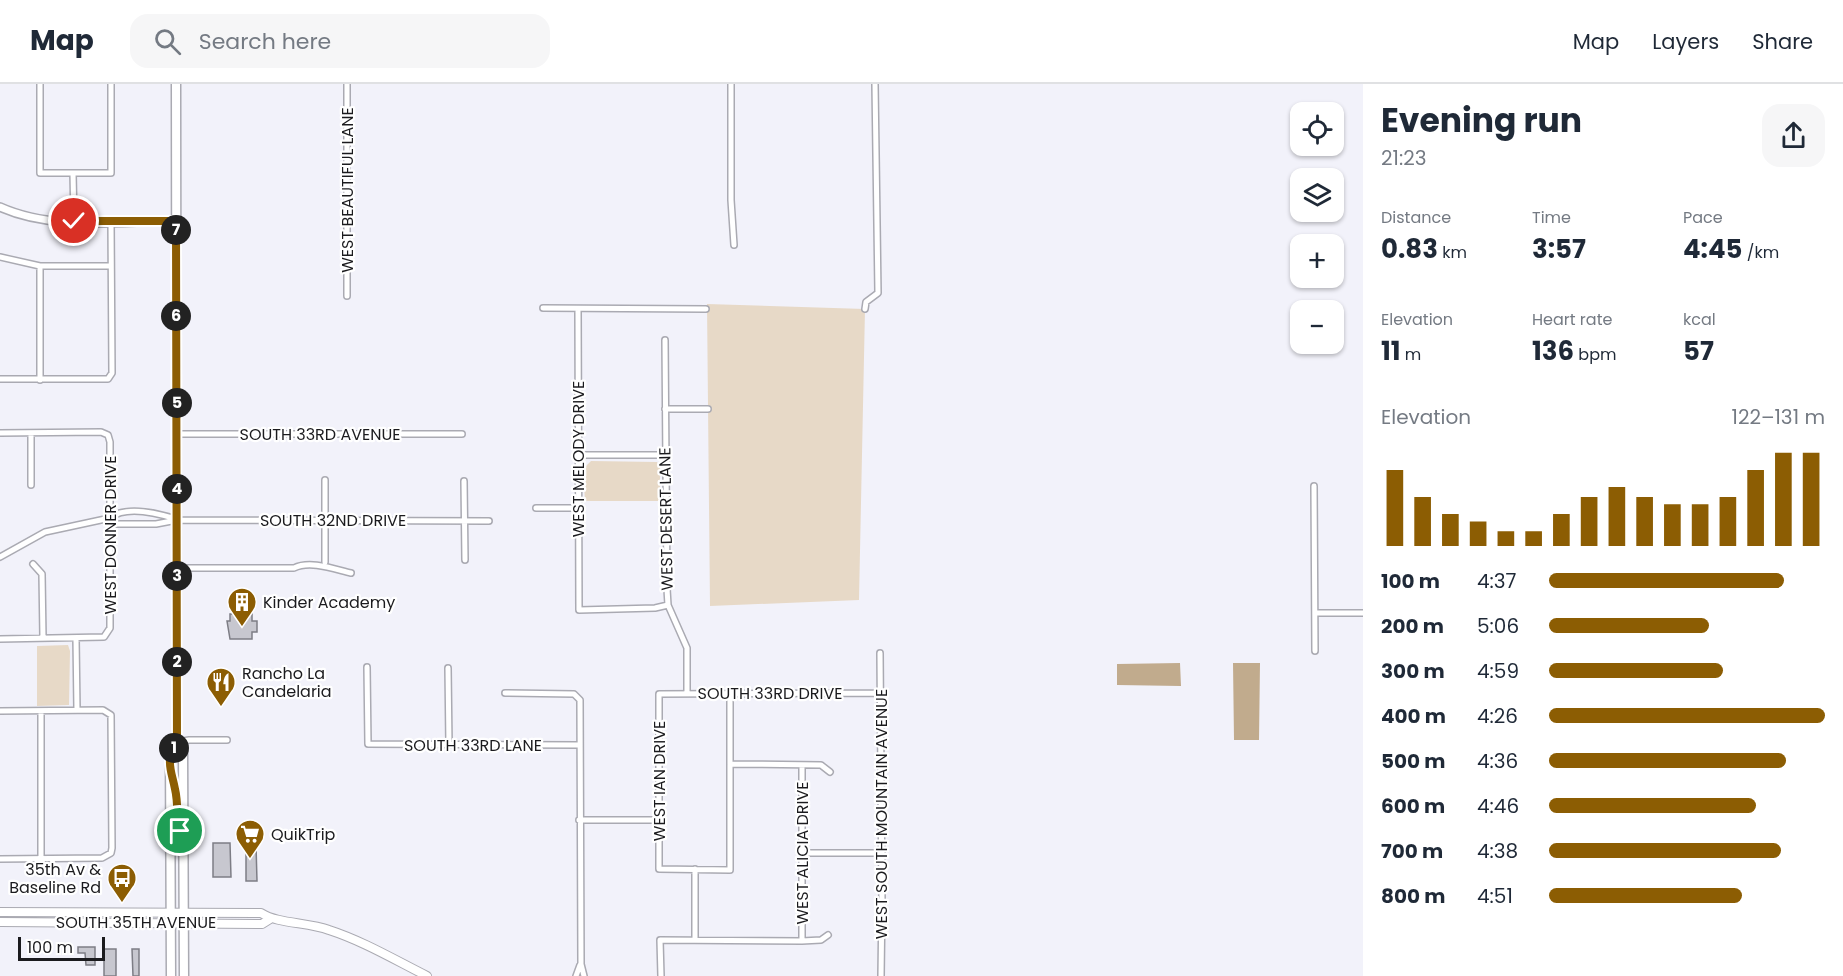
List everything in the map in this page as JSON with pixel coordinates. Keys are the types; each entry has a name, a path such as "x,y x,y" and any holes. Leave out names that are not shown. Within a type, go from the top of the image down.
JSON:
{"main road":[{"path":"171,974 170,753 177,742 176,84"},
{"path":"177,742 183,750 184,976"},
{"path":"170,774 176,789 178,828 183,833"},
{"name":"SOUTH 35TH AVENUE","path":"0,912 170,918"},
{"path":"25,912 25,922"},
{"name":"SOUTH 35TH AVENUE","path":"0,922 184,918 262,924 270,919 298,922 329,930 427,976"}],"street":[{"path":"40,84 40,173 73,173 111,173 111,84"},
{"name":"WEST BEAUTIFUL LANE","path":"347,84 347,296"},
{"path":"731,84 734,245"},
{"path":"865,309 866,302 878,293 875,84"},
{"path":"73,173 74,221"},
{"path":"0,207 38,219 176,221"},
{"path":"0,379 108,379 112,373 111,221"},
{"path":"0,257 40,266 111,266"},
{"path":"40,266 40,380"},
{"path":"543,308 706,309"},
{"name":"WEST MELODY DRIVE","path":"578,309 579,610 655,608 668,605"},
{"name":"WEST DESERT LANE","path":"665,340 668,605 687,648 687,694"},
{"path":"665,409 708,409"},
{"name":"WEST DONNER DRIVE","path":"32,433 101,432 108,435 110,442 108,634 104,637 76,638"},
{"path":"0,434 32,433 31,485"},
{"name":"SOUTH 33RD AVENUE","path":"177,434 462,434"},
{"path":"578,455 665,455"},
{"path":"325,480 325,562"},
{"path":"464,481 465,560"},
{"path":"1314,486 1315,651"},
{"path":"536,508 579,508"},
{"path":"0,556 45,532 110,518 117,513 156,513 177,520"},
{"path":"134,513 134,524"},
{"path":"110,518 117,524 156,524 177,520"},
{"name":"SOUTH 32ND DRIVE","path":"177,520 489,521"},
{"path":"33,564 42,574 43,638"},
{"path":"177,568 294,568 302,565 324,566 351,573"},
{"path":"1315,613 1363,613"},
{"path":"0,639 76,638 76,710"},
{"name":"WEST SOUTH MOUNTAIN AVENUE","path":"880,653 881,976"},
{"name":"SOUTH 33RD LANE","path":"367,667 368,744 579,745"},
{"path":"448,668 449,745"},
{"path":"505,693 574,694 578,697 580,964 584,976"},
{"name":"SOUTH 33RD DRIVE","path":"659,694 881,693"},
{"name":"WEST IAN DRIVE","path":"659,694 659,869 695,869"},
{"path":"695,940 695,869 730,870 730,694"},
{"path":"0,711 108,712 112,720 111,853 102,858 0,858"},
{"path":"41,711 41,858"},
{"path":"177,742 227,740"},
{"path":"730,764 821,765 830,772"},
{"name":"WEST ALICIA DRIVE","path":"802,765 802,941"},
{"path":"579,820 659,820"},
{"path":"802,853 882,853"},
{"path":"661,976 660,940 802,941 821,940 828,935"},
{"path":"576,976 580,964"}],"shaded area":[{"path":"707,304 865,309 859,600 710,606"},
{"path":"591,461 657,462 660,467 660,501 585,501 583,469"},
{"path":"68,645 70,651 69,705 37,706 37,646"},
{"path":"1180,663 1181,686 1117,685 1117,664"},
{"path":"1233,663 1260,663 1259,740 1234,740"}],"building":[{"name":"Kinder Academy","path":"230,614 252,614 252,621 257,621 257,632 252,632 252,639 230,639 227,621 230,621"},
{"name":"QuikTrip","path":"213,843 230,843 231,877 213,877"},
{"name":"QuikTrip","path":"246,845 256,845 257,881 246,881"},
{"path":"78,947 95,947 95,965 86,965 85,953 78,953"},
{"path":"104,949 116,949 116,976 104,976"},
{"path":"132,949 139,949 139,976 133,976"}],"place":[{"name":"Kinder Academy","path":"242,628"},
{"name":"Rancho La Candelaria","path":"221,708"},
{"name":"QuikTrip","path":"250,860"},
{"name":"35th Av & Baseline Rd","path":"122,904"}],"route":[{"path":"74,221 176,221 177,742 170,753 170,774 176,789 180,831"}]}
